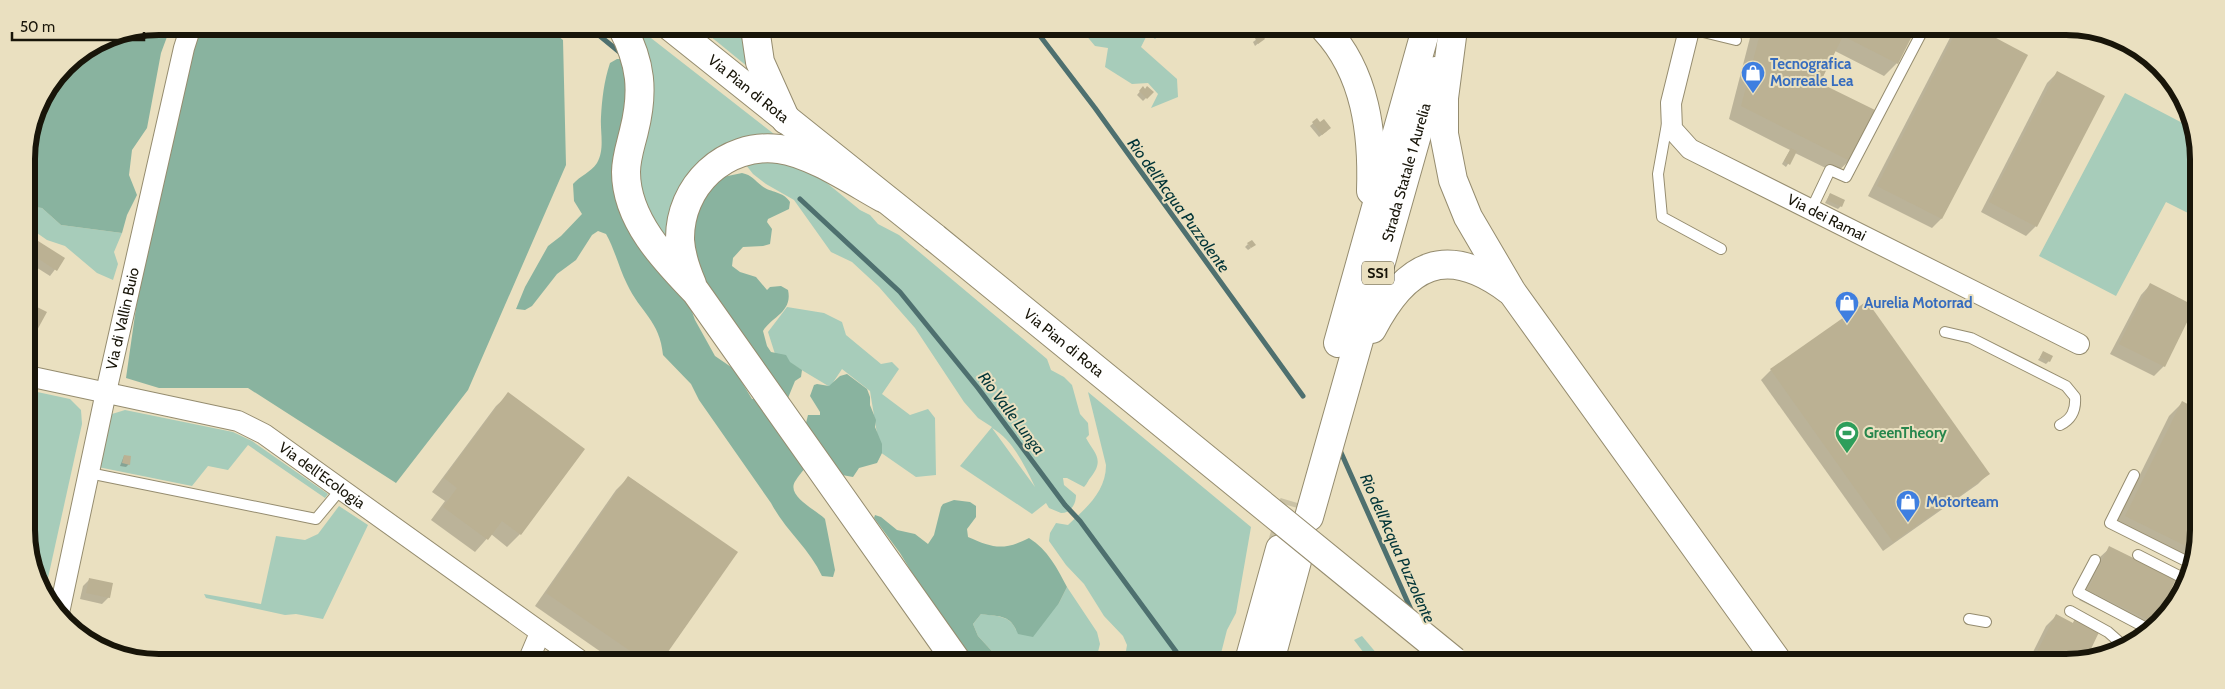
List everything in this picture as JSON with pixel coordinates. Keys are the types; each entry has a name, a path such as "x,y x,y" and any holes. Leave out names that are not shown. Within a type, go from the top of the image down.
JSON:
{"main road":[{"path":"626,35 639,68 640,82 636,123 626,173 633,206 647,234 657,250 696,292 952,654"},
{"name":"Via Pian di Rota","path":"682,35 935,238 1445,654"},
{"path":"756,35 760,62 786,120"},
{"path":"1329,35 1348,61 1360,90 1368,117 1371,178 1364,249"},
{"name":"Strada Statale 1 Aurelia","path":"1424,35 1364,249 1301,510 1342,401 1444,35"},
{"path":"1452,35 1443,107 1445,144 1450,169 1468,217 1512,292 1772,654"},
{"path":"696,292 682,254 682,219 685,208 698,183 712,167 726,159 760,148 781,149 802,154 883,198"},
{"path":"1342,401 1372,328 1389,298 1416,273 1439,266 1461,266 1486,274 1512,292"},
{"path":"1241,654 1289,555 1271,654"},
{"path":"1251,654 1265,604"}],"street":[{"name":"Via di Vallin Buio","path":"60,605 106,392 188,35"},
{"name":"Via dei Ramai","path":"1688,35 1670,104 1672,129 1690,149 2078,344"},
{"name":"Via dell'Ecologia","path":"35,383 106,392 238,421 264,434 571,654"},
{"path":"531,654 540,633"}],"lane":[{"path":"1716,35 1736,40"},
{"path":"1811,210 1830,170 1846,177 1920,35"},
{"path":"1670,104 1658,174 1662,217 1721,249"},
{"path":"1944,332 1971,338 2066,386 2076,397 2076,406 2070,420 2060,426"},
{"path":"89,472 316,519 341,489"},
{"path":"2134,475 2110,523 2186,560"},
{"path":"2138,555 2181,577"},
{"path":"2095,560 2078,592 2143,626"},
{"path":"2070,611 2108,632 2120,642"},
{"path":"1969,619 1986,622"}],"green space":[{"path":"168,35 161,53 147,128 132,150 129,175 137,195 127,215 122,233 61,225 42,208 35,207 35,151 44,111 56,90 71,71 90,56 111,44 135,37"},
{"path":"193,35 557,35 563,40 566,165 468,390 396,483 248,388 159,388 126,378 140,280"},
{"path":"636,35 647,35 774,134 770,140 737,145 673,247 639,203"},
{"path":"709,35 746,35 748,67"},
{"path":"1086,35 1159,35 1155,39 1151,36 1146,37 1141,47 1177,79 1178,97 1151,108 1158,94 1148,83 1132,84 1105,67 1108,48 1095,46"},
{"path":"617,59 625,59 631,63 617,203 690,306 695,320 715,356 734,369 752,399 758,399 808,456 805,467 793,486 794,492 803,502 825,519 835,570 833,577 822,576 811,557 783,522 699,400 691,384 663,355 661,343 654,325 632,294 606,234 598,231 592,235 576,260 557,274 532,306 525,310 516,309 525,287 548,246 561,236 582,214 574,201 573,184 595,166 599,158 602,146 601,110 605,83 610,63"},
{"path":"2125,93 2185,124 2190,151 2190,214 2166,202 2116,296 2039,256"},
{"path":"755,158 806,166 860,210 870,215 878,224 899,235 1047,359 1051,370 1064,377 1072,385 1080,414 1088,423 1089,435 1086,438 1095,452 1098,461 1095,471 1084,487 1067,478 1063,478 1064,485 1076,495 1074,505 1070,510 1061,513 1049,508 1046,503 1032,514 960,466 992,427 978,418 964,402 915,328 879,287 852,262 831,252 794,200 766,184 753,174 746,165","holes":["992,428 1018,454 1035,487"]},
{"path":"742,173 751,176 762,186 784,196 790,202 789,209 768,219 767,222 772,229 770,244 743,247 733,258 732,266 740,272 756,277 767,290 770,287 781,286 788,290 789,298 784,309 763,331 767,346 771,352 786,355 790,362 802,370 801,377 795,381 788,398 784,400 752,346 735,329 710,288 697,274 690,254 697,205 723,177"},
{"path":"35,207 42,208 61,225 122,233 114,252 118,264 113,280 97,273 65,246 47,240 35,232"},
{"path":"787,307 824,313 842,322 846,335 881,364 892,362 899,369 882,394 910,415 928,409 935,418 936,475 916,477 880,452 870,391 842,369 830,387 775,354 768,332"},
{"path":"847,374 867,389 870,405 876,420 875,427 882,444 882,453 877,463 859,468 853,477 842,475 804,431 808,415 820,415 810,396 814,385 829,386 840,376"},
{"path":"35,392 70,399 81,410 82,424 47,582 37,554 35,538"},
{"path":"1088,392 1251,527 1236,613 1227,630 1221,654 1126,654 1127,645 1123,636 1104,616 1084,584 1066,565 1049,541 1050,533 1056,523 1068,525 1094,499 1103,483 1106,465"},
{"path":"125,410 233,432 252,441 328,494 325,498 248,445 228,470 208,466 192,486 98,467 106,422 112,414"},
{"path":"954,500 970,502 976,506 976,517 967,529 968,537 991,546 1012,545 1029,538 1042,548 1056,566 1067,587 1059,603 1033,637 1018,634 1012,623 1004,618 981,614 973,624 978,636 994,654 969,654 934,609 900,553 874,518 875,515 881,517 897,530 915,534 928,544 934,535 943,504"},
{"path":"339,506 368,525 323,619 296,614 285,615 206,598 204,594 261,604 276,536 305,540 318,534"},
{"path":"1067,587 1097,632 1100,644 1098,654 994,654 978,636 973,624 981,614 997,616 1010,621 1016,630 1059,603"},
{"path":"1362,636 1377,654 1365,654 1354,640"}],"building":[{"path":"1263,35 1265,39 1258,44 1255,38"},
{"path":"1760,35 1912,35 1898,64 1843,36 1820,83 1875,110 1850,161 1741,106"},
{"path":"1954,35 1990,35 2028,55 1942,219 1877,186"},
{"path":"2057,71 2105,96 2037,227 1989,202"},
{"path":"1143,86 1145,89 1147,86 1154,92 1147,99 1139,91"},
{"path":"1317,118 1320,122 1324,119 1331,128 1322,135 1312,122"},
{"path":"1791,148 1797,151 1790,165 1784,161"},
{"path":"1830,193 1845,200 1842,207 1827,200"},
{"path":"35,239 65,258 57,271 35,256"},
{"path":"1252,240 1256,245 1251,248 1247,243"},
{"path":"2150,283 2190,303 2190,316 2165,367 2119,344"},
{"path":"1867,301 1990,474 1893,542 1770,369"},
{"path":"35,306 47,312 35,334"},
{"path":"2043,351 2053,356 2050,362 2040,357"},
{"path":"508,392 585,449 521,535 502,521 488,540 443,507 457,488 444,478"},
{"path":"2182,401 2190,405 2189,547 2125,516"},
{"path":"124,455 131,456 130,465 122,463"},
{"path":"628,476 738,552 667,654 635,654 546,593"},
{"path":"2109,546 2176,579 2162,608 2150,621 2088,590"},
{"path":"89,578 113,583 110,598 86,593"},
{"path":"2056,614 2073,623 2075,618 2100,630 2091,649 2094,651 2074,654 2036,654"}],"waterway":[{"name":"Rio Valle Lunga","path":"599,35 623,55"},
{"name":"Rio dell'Acqua Puzzolente","path":"1039,35 1095,108 1303,396"},
{"name":"Rio Valle Lunga","path":"800,199 900,292 978,388 1065,505 1080,521 1178,654"},
{"name":"Rio dell'Acqua Puzzolente","path":"1339,448 1413,614"}],"tunnel":[{"path":"1281,547 1294,502"}],"place":[{"name":"Tecnografica Morreale Lea","path":"1753,94"},
{"name":"Aurelia Motorrad","path":"1847,324"},
{"name":"GreenTheory","path":"1847,454"},
{"name":"Motorteam","path":"1908,523"}]}
